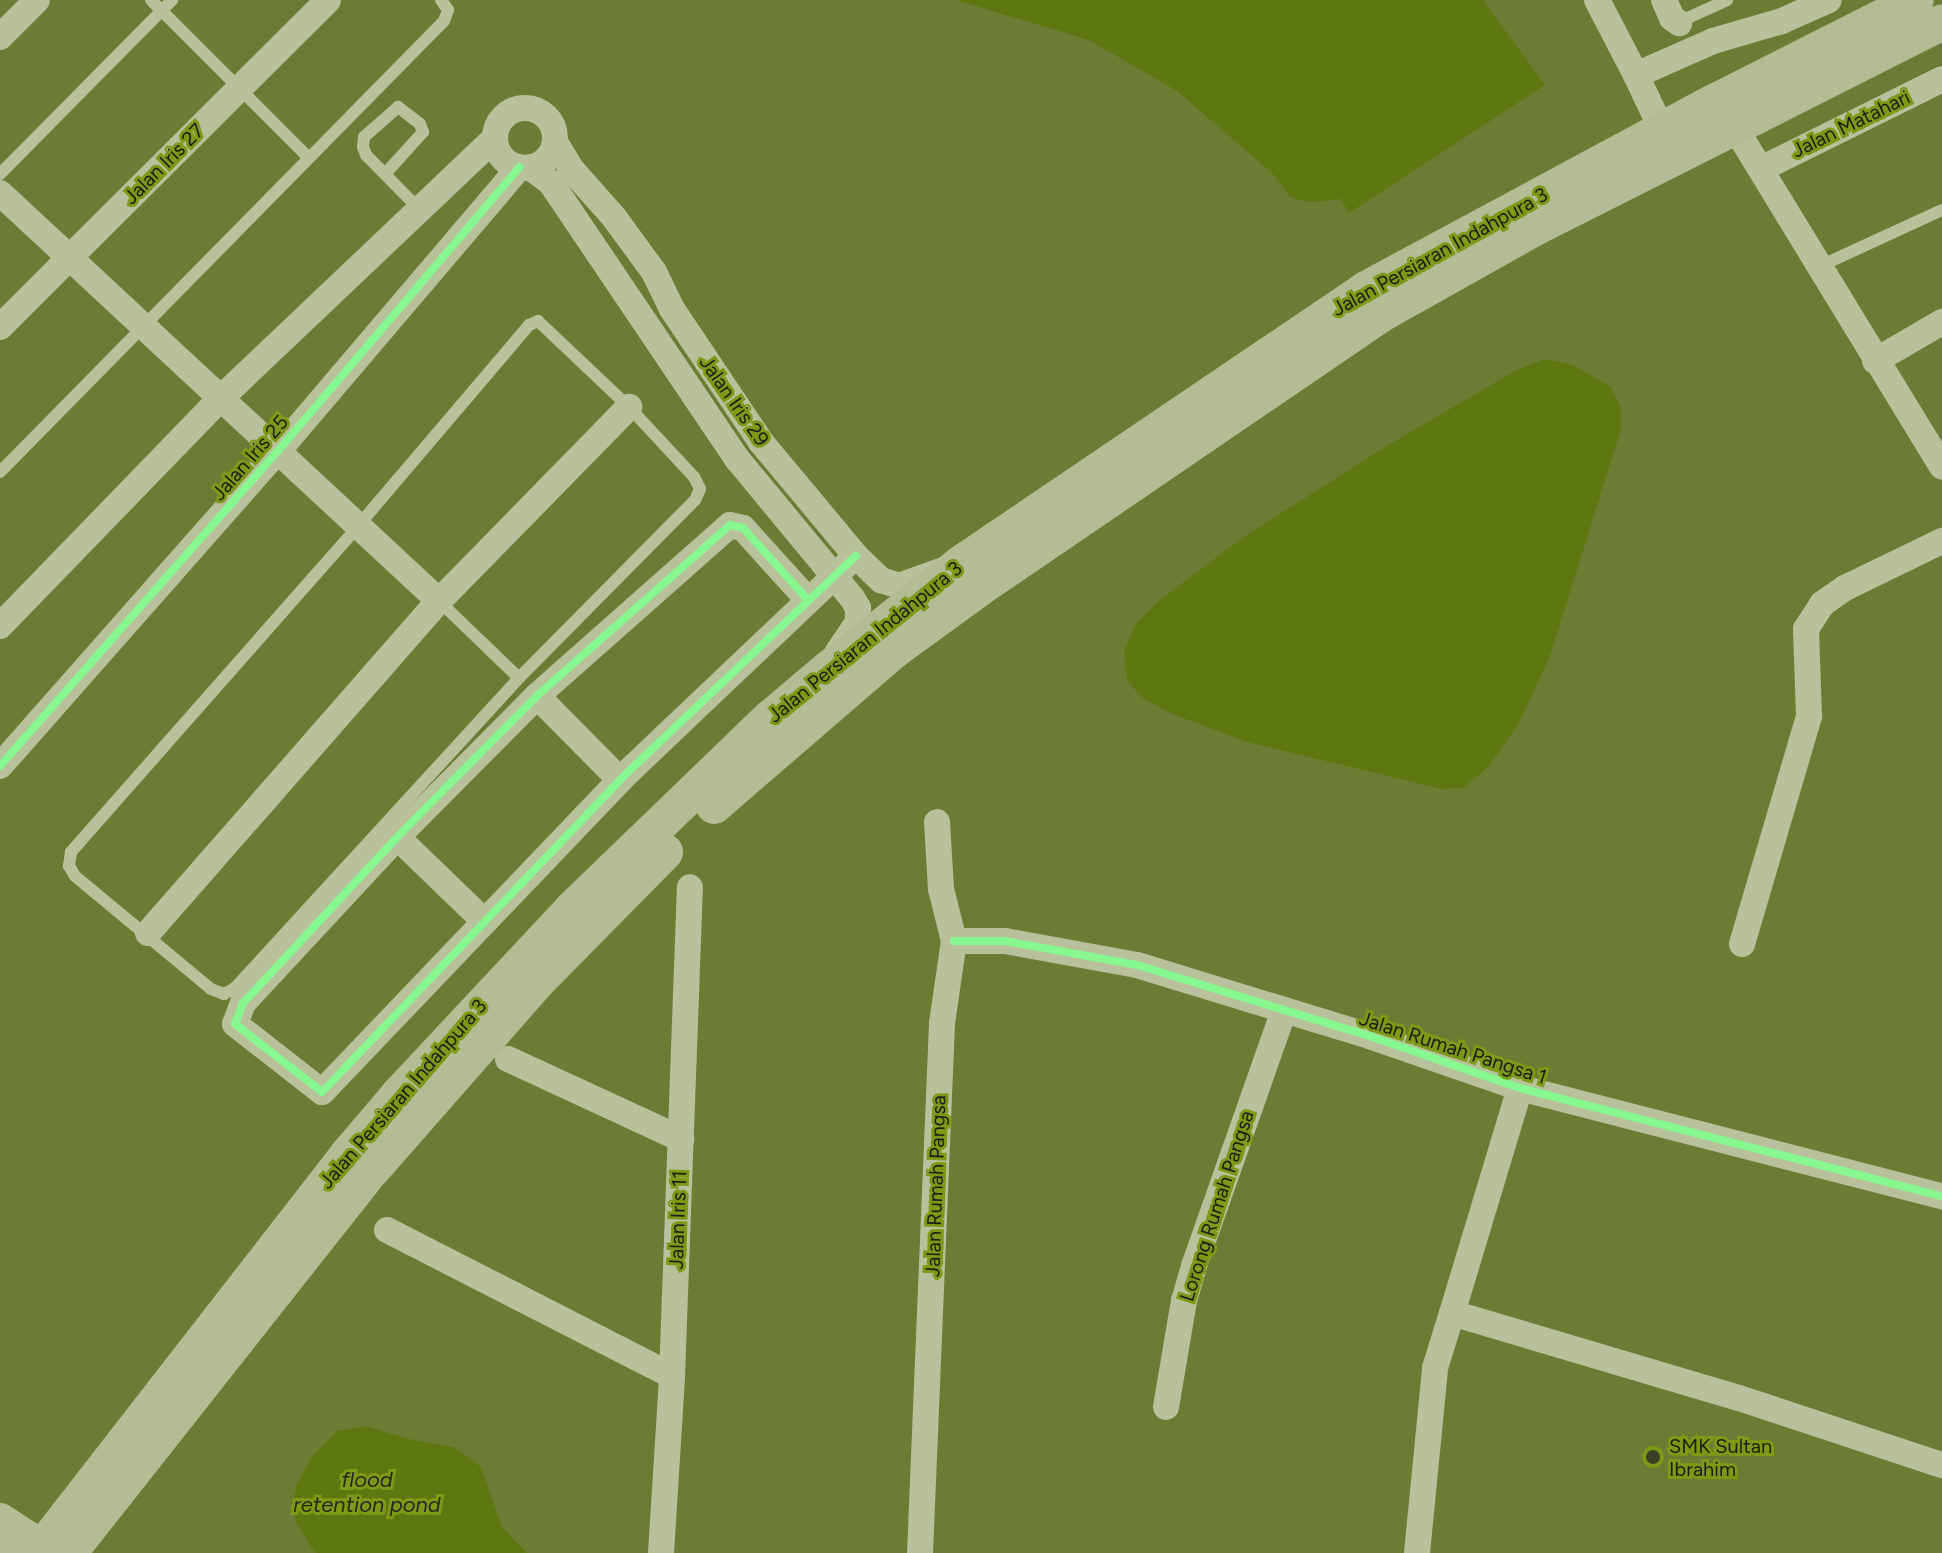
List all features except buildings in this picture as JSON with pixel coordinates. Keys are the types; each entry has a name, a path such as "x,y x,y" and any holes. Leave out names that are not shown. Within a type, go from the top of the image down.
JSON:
{"main road":[{"name":"Jalan Persiaran Indahpura 3","path":"49,1552 348,1154 399,1094 572,909 770,718 828,669 960,564 1366,289 1662,130 1916,0"},
{"name":"Jalan Persiaran Indahpura 3","path":"49,1552 488,1036 674,843 788,739 895,650 980,588 1378,316 1533,229 1942,22"},
{"path":"0,1521 49,1552"}],"street":[{"path":"0,37 37,0"},
{"name":"Jalan Iris 27","path":"0,327 328,0"},
{"path":"1597,0 1662,130"},
{"path":"1664,0 1672,18 1679,23"},
{"path":"1636,75 1713,41 1782,21 1829,0"},
{"name":"Jalan Matahari","path":"1761,169 1942,79"},
{"path":"0,626 221,398 495,138 502,118 509,112 528,108 537,110 551,123 555,142 542,162 525,167 504,160 495,138"},
{"path":"1734,126 1875,361 1935,439 1942,467"},
{"name":"Jalan Iris 29","path":"555,142 572,170 613,216 654,272 672,309 761,442 856,556 881,580 899,586 960,564"},
{"name":"Jalan Iris 29","path":"525,167 551,183 738,460 858,608 858,622 828,669"},
{"name":"Jalan Iris 25","path":"0,766 278,451 453,244 525,167"},
{"path":"0,193 439,601"},
{"path":"421,211 453,244"},
{"path":"1875,361 1942,322"},
{"path":"148,933 439,601 629,407"},
{"path":"808,600 743,528 733,524 528,687 397,837 243,1003 235,1024 322,1092 620,780 856,556"},
{"path":"1742,944 1809,716 1806,629 1822,604 1845,588 1942,541"},
{"path":"528,687 620,780"},
{"name":"Jalan Rumah Pangsa","path":"924,1552 942,1023 954,941 941,889 937,822"},
{"path":"397,837 485,922"},
{"name":"Jalan Iris 11","path":"661,1553 672,1376 690,887"},
{"name":"Jalan Rumah Pangsa 1","path":"954,941 1005,941 1137,965 1520,1088 1942,1196"},
{"name":"Lorong Rumah Pangsa","path":"1166,1407 1194,1266 1284,1010"},
{"path":"508,1059 681,1139"},
{"path":"1417,1553 1435,1368 1520,1088"},
{"path":"387,1230 672,1376"},
{"path":"1452,1313 1739,1398 1942,1465"}],"lane":[{"path":"151,0 309,158"},
{"path":"0,174 172,0"},
{"path":"0,472 444,21 448,10 441,0"},
{"path":"1679,23 1727,0"},
{"path":"385,174 423,132 420,124 398,107 364,137 366,155 421,211"},
{"path":"1818,267 1942,210"},
{"path":"538,321 548,327 629,407 694,477 700,489 695,500 528,687 235,988 224,994 211,989 148,933 75,876 69,866 71,852 358,526 529,325 538,321"},
{"path":"439,601 528,687"}],"water":[{"path":"956,0 1483,0 1545,85 1349,213 1341,199 1310,202 1291,198 1272,173 1177,91 1089,40"},
{"path":"1544,359 1573,365 1611,387 1621,408 1621,429 1550,656 1519,723 1489,766 1463,788 1442,789 1247,742 1170,713 1144,699 1127,681 1124,652 1135,625 1160,600 1242,538 1390,444 1515,371"},
{"name":"flood retention pond","path":"366,1426 409,1439 454,1447 481,1467 502,1527 527,1553 315,1553 297,1524 292,1506 297,1484 311,1458 337,1431"}],"cycle path":[{"path":"0,766 278,451 520,167"},
{"path":"808,600 743,528 730,525 537,696 402,832 243,1003 235,1024 322,1092 628,772 856,556"},
{"path":"954,941 1005,941 1137,965 1372,1037 1520,1088 1942,1196"}],"place":[{"name":"SMK Sultan Ibrahim","path":"1653,1457"}]}
